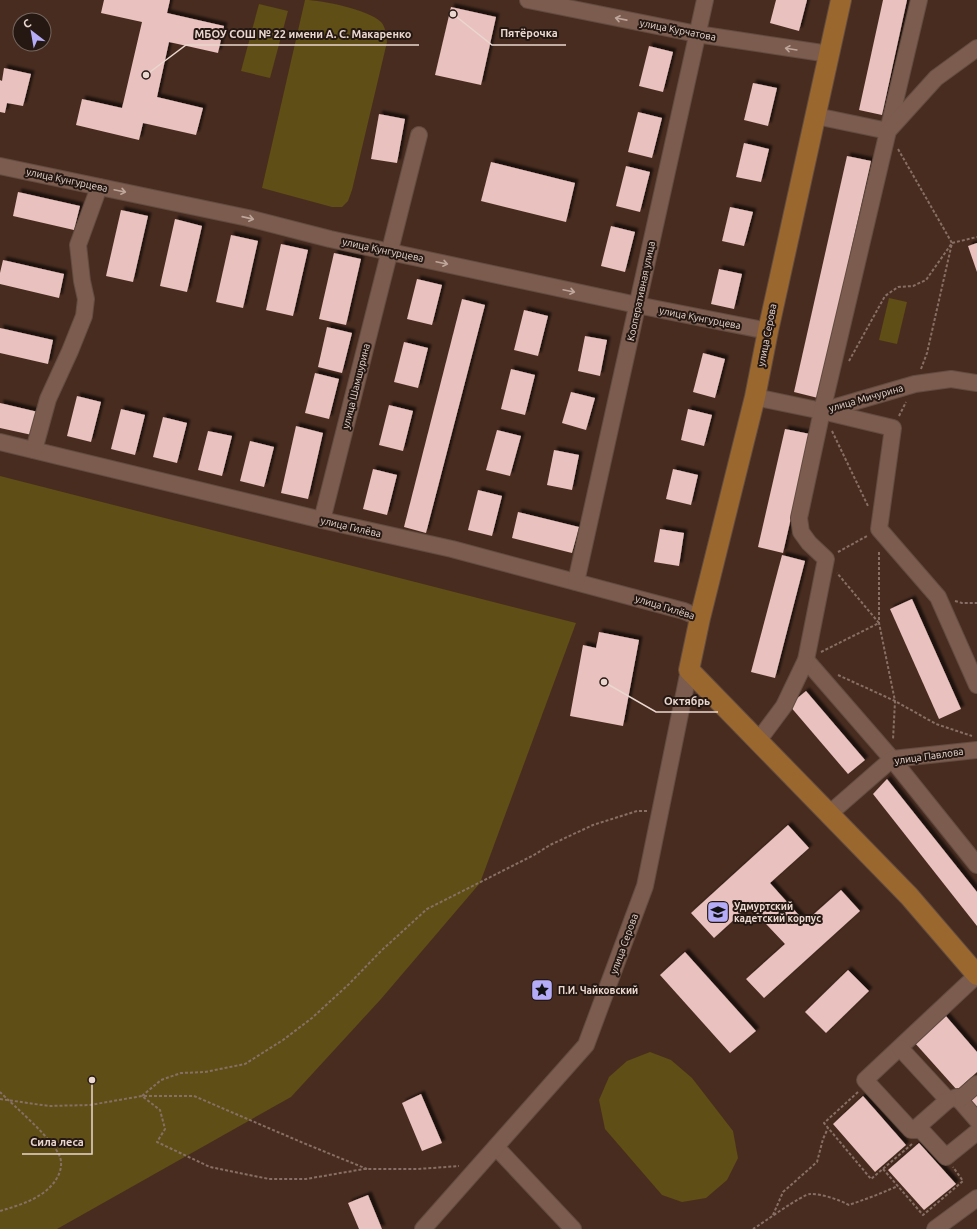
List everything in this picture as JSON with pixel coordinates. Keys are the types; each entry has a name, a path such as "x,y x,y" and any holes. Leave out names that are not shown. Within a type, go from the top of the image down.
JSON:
{"main road":[{"name":"улица Серова","path":"689,670 700,618 756,397 768,331 841,0"},
{"path":"689,670 909,896 977,975"}],"street":[{"name":"улица Курчатова","path":"528,0 697,34 829,54"},
{"name":"Кооперативная улица","path":"576,582 705,0"},
{"path":"758,741 784,706 806,660 826,558 809,543 801,532 799,518 822,410 920,0"},
{"path":"888,130 936,78 977,48"},
{"path":"816,116 888,130"},
{"name":"улица Шамшурина","path":"322,520 389,251 420,135"},
{"name":"улица Кунгурцева","path":"0,166 248,218 330,239 637,305 768,331"},
{"path":"34,450 48,399 84,316 86,299 82,281 78,245 99,187"},
{"name":"улица Мичурина","path":"756,397 822,410 915,384 951,379 977,383"},
{"path":"822,410 893,428 880,529 938,597 977,685"},
{"name":"улица Гилёва","path":"0,442 322,520 452,549 684,611 700,618"},
{"path":"806,660 892,759 977,866"},
{"name":"улица Серова","path":"423,1229 586,1045 645,886 689,670"},
{"name":"улица Павлова","path":"829,814 892,759 977,750"},
{"path":"977,975 865,1080 911,1130 919,1132 946,1157 977,1132"},
{"path":"900,1048 977,1120"},
{"path":"919,1132 954,1100 977,1084"},
{"path":"496,1147 573,1229"},
{"path":"935,1229 977,1198"}],"path":[{"path":"888,130 952,243 927,353 915,384 893,428"},
{"path":"848,364 885,296 898,288 913,286 926,280 952,243 977,237"},
{"path":"822,410 869,508"},
{"path":"879,623 826,558 880,529 879,623 895,701 892,759"},
{"path":"938,597 962,603 977,603"},
{"path":"806,660 879,623"},
{"path":"833,673 895,701 936,724 977,738"},
{"path":"142,1096 161,1080 181,1073 205,1072 245,1064 283,1040 312,1018 427,909 521,862 550,845 591,826 637,811 646,811 659,815"},
{"path":"868,1083 824,1123 871,1179 883,1169 919,1132"},
{"path":"0,1092 53,1145 60,1158 60,1170 55,1182 40,1196 0,1211"},
{"path":"142,1096 160,1110 165,1129 157,1142 210,1167 269,1179 306,1179 368,1169 418,1169 480,1165"},
{"path":"0,1099 48,1106 90,1105 142,1096 194,1096 368,1169"},
{"path":"772,1216 783,1192 818,1162 823,1139 828,1128"},
{"path":"883,1169 923,1215 963,1181 946,1157"},
{"path":"753,1229 808,1194 834,1198 849,1204 898,1186"}],"shaded area":[{"path":"305,0 345,6 356,10 381,22 386,32 387,42 352,190 348,201 342,207 332,207 262,188"},
{"path":"259,4 288,11 270,78 241,71"},
{"path":"889,298 907,302 897,344 879,340"},
{"path":"0,476 576,623 480,883 381,999 291,1097 57,1229 0,1229"},
{"path":"650,1052 671,1060 692,1078 733,1131 738,1158 727,1180 706,1198 682,1202 662,1195 605,1129 599,1100 609,1077 627,1061"}],"building":[{"path":"104,0 170,0 167,13 224,26 218,53 169,42 157,97 203,108 196,135 143,123 139,140 76,125 82,99 122,108 142,22 101,13"},
{"path":"776,0 807,0 799,31 770,23"},
{"path":"883,0 907,0 882,115 859,110"},
{"path":"451,7 496,17 481,85 435,75"},
{"path":"649,46 673,52 663,92 639,86"},
{"path":"4,68 31,74 23,106 7,103 5,113 0,112 0,80 2,81"},
{"path":"753,83 777,88 768,126 744,120"},
{"path":"638,112 662,118 652,158 628,152"},
{"path":"379,114 405,119 397,163 371,159"},
{"path":"744,143 769,149 761,182 736,177"},
{"path":"847,156 871,161 818,398 794,392"},
{"path":"491,162 575,183 566,222 481,201"},
{"path":"626,166 650,172 640,212 616,206"},
{"path":"18,192 80,206 74,230 13,216"},
{"path":"730,207 753,212 744,246 722,241"},
{"path":"121,210 148,216 133,282 106,276"},
{"path":"175,219 202,226 187,292 160,286"},
{"path":"611,226 635,232 625,272 601,266"},
{"path":"231,235 258,241 243,308 216,302"},
{"path":"977,243 977,272 968,246"},
{"path":"281,244 308,250 293,316 266,310"},
{"path":"334,253 361,259 346,325 319,319"},
{"path":"3,260 64,274 59,298 0,284 0,273"},
{"path":"719,269 742,274 734,309 711,304"},
{"path":"417,279 442,285 432,325 407,319"},
{"path":"462,299 485,305 426,533 404,527"},
{"path":"524,310 548,316 538,356 514,350"},
{"path":"327,327 352,333 342,373 318,367"},
{"path":"0,328 53,340 48,364 0,353"},
{"path":"585,336 607,340 600,376 578,371"},
{"path":"404,342 428,348 418,388 394,382"},
{"path":"703,353 725,359 715,398 693,392"},
{"path":"511,369 535,375 525,415 501,409"},
{"path":"315,373 339,379 329,419 305,413"},
{"path":"571,392 595,398 586,430 562,423"},
{"path":"77,396 101,402 91,442 67,436"},
{"path":"0,403 38,412 32,435 0,428"},
{"path":"389,405 413,411 403,451 379,445"},
{"path":"121,409 145,415 135,455 111,449"},
{"path":"688,409 712,415 704,446 681,440"},
{"path":"163,417 187,423 177,463 153,457"},
{"path":"296,426 323,433 308,499 281,493"},
{"path":"785,429 810,434 783,553 758,547"},
{"path":"497,430 521,436 510,476 486,470"},
{"path":"208,431 232,436 222,476 198,470"},
{"path":"250,441 274,447 264,487 240,481"},
{"path":"554,450 579,455 572,490 547,485"},
{"path":"373,469 397,475 387,515 363,509"},
{"path":"673,469 698,475 691,505 666,499"},
{"path":"478,490 502,496 492,536 468,530"},
{"path":"518,512 579,527 572,553 512,538"},
{"path":"660,529 684,533 679,566 654,562"},
{"path":"782,555 805,561 775,678 751,672"},
{"path":"912,599 961,709 939,719 890,609"},
{"path":"599,632 639,640 623,726 570,716 583,645 596,648"},
{"path":"806,691 865,760 848,774 789,705"},
{"path":"887,779 977,892 977,926 873,794"},
{"name":"Удмуртский кадетский корпус","path":"788,825 809,848 770,883 805,922 841,890 860,911 764,998 746,979 785,944 749,906 714,938 691,913"},
{"path":"685,952 756,1031 730,1053 660,975"},
{"path":"848,970 869,991 826,1033 805,1012"},
{"path":"945,1015 977,1052 977,1072 957,1090 914,1042"},
{"path":"977,1089 977,1109 967,1098"},
{"path":"421,1094 442,1143 422,1151 402,1103"},
{"path":"863,1096 906,1145 875,1172 833,1124"},
{"path":"919,1143 956,1184 924,1210 888,1170"},
{"path":"368,1195 382,1229 359,1229 348,1203"}],"place":[{"name":"Пятёрочка","path":"453,14"},
{"name":"МБОУ СОШ № 22 имени А. С. Макаренко","path":"146,75"},
{"name":"Октябрь","path":"604,682"},
{"name":"Удмуртский кадетский корпус","path":"718,912"},
{"name":"П.И. Чайковский","path":"542,990"},
{"name":"Сила леса","path":"92,1080"}]}
